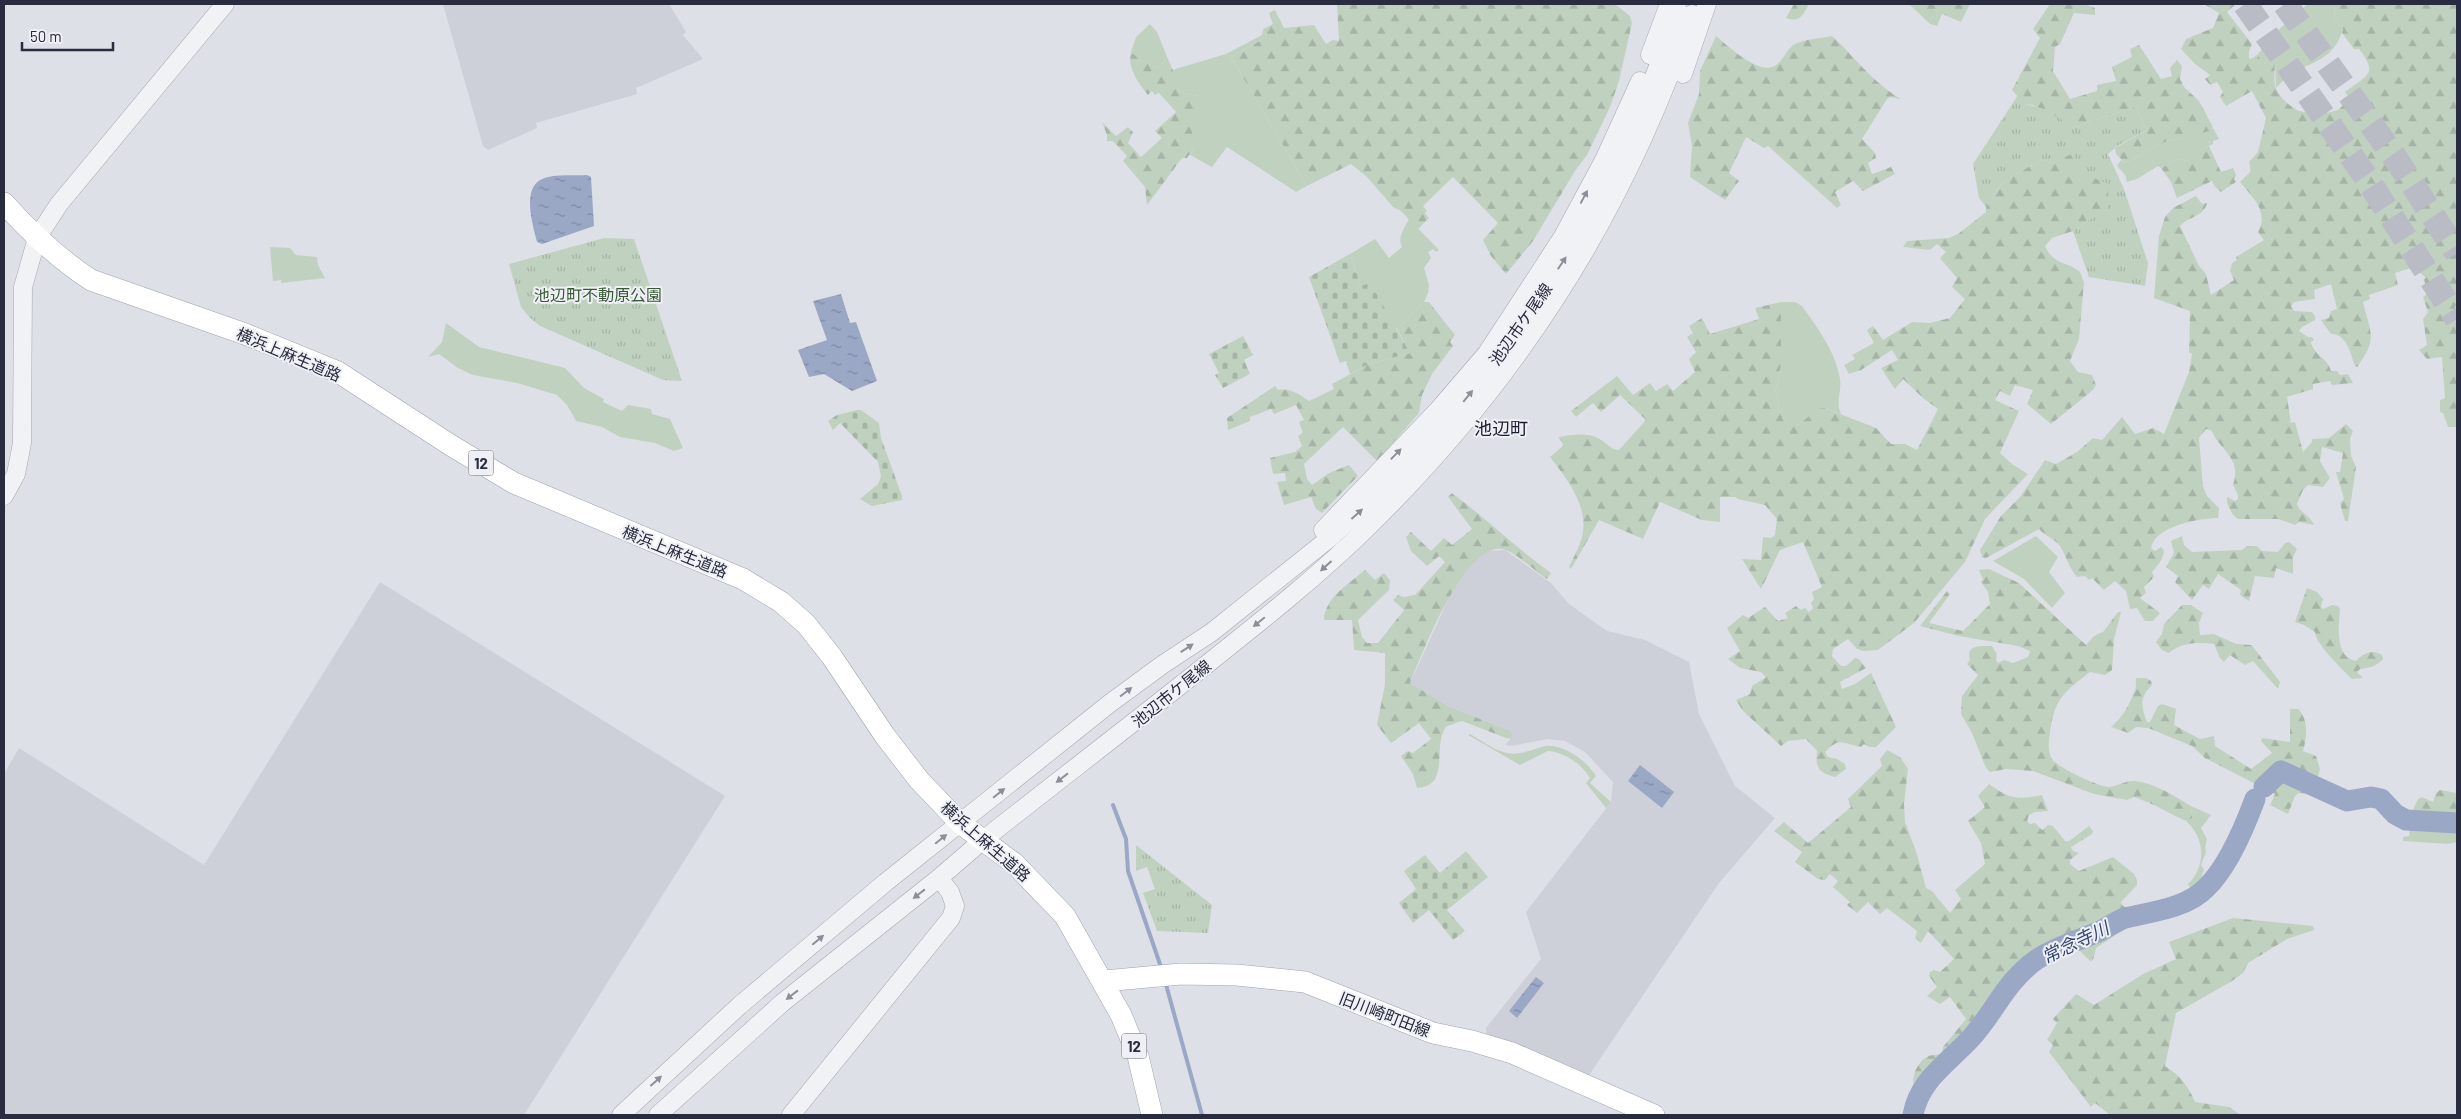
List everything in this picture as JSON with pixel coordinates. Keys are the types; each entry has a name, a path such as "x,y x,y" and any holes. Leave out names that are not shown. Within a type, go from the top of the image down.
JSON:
{"main road":[{"name":"横浜上麻生道路","path":"4,204 37,238 69,266 91,280 245,334 338,372 452,446 514,483 743,579 781,602 806,624 832,657 880,729 919,780 960,823 1015,864 1065,916 1104,981 1121,1015 1138,1056 1152,1115"},
{"name":"旧川崎町田線","path":"1104,981 1190,974 1237,975 1305,982 1432,1033 1472,1041 1512,1053 1654,1115"}],"street":[{"path":"4,496 16,474 22,443 23,287 37,238 59,204 225,4"},
{"name":"池辺市ケ尾線","path":"1354,540 1369,534 1448,458 1524,365 1565,307 1595,258 1642,171 1692,50 1707,4"},
{"name":"池辺市ケ尾線","path":"658,1115 782,1003 939,878 983,840 1297,592 1403,492 1461,427 1510,366 1583,257 1628,171 1670,79 1680,10"},
{"name":"池辺市ケ尾線","path":"621,1115 739,1006 886,882 1109,704 1162,665 1212,632 1278,578 1438,410 1487,353 1562,238 1604,160 1642,78 1680,10"},
{"path":"791,1115 951,918 955,906 950,892 939,878"}],"shaded area":[{"path":"443,4 669,4 686,32 683,35 703,59 636,88 637,94 536,123 537,128 488,150 483,146"},
{"path":"1505,550 1551,583 1569,604 1607,631 1645,640 1689,662 1699,714 1735,786 1775,818 1719,883 1587,1078 1487,1038 1486,1028 1541,959 1526,912 1611,802 1613,782 1585,752 1565,741 1547,739 1512,746 1505,745 1513,736 1511,731 1450,707 1410,683 1451,593 1468,567 1487,551"},
{"path":"380,582 725,796 524,1115 4,1115 4,774 19,748 204,865"}],"green space":[{"path":"1337,4 1615,4 1630,16 1632,23 1619,81 1610,107 1587,155 1575,171 1533,241 1506,274 1491,256 1483,240 1498,223 1453,177 1423,206 1429,218 1418,229 1401,211 1393,207 1367,177 1351,164 1307,186 1231,57 1267,37 1263,29 1273,24 1269,13 1275,10 1284,28 1314,25 1326,44 1333,40 1339,41"},
{"path":"1794,4 1809,4 1803,15 1798,19 1786,18"},
{"path":"1909,4 1970,4 1961,22 1942,14 1937,26 1930,24"},
{"path":"2050,4 2084,4 2095,8 2095,15 2074,13 2060,44 2055,47 2053,71 2070,99 2097,91 2097,85 2116,81 2112,67 2132,57 2130,49 2139,45 2161,79 2172,76 2170,68 2177,60 2182,66 2180,79 2184,87 2199,101 2213,127 2210,131 2167,141 2125,163 2116,154 2115,148 2147,130 2135,107 2074,127 2033,105 2025,104 2012,90 2040,38 2033,29"},
{"path":"2204,4 2236,4 2227,12 2252,44 2249,58 2251,59 2257,55 2265,64 2271,59 2275,61 2275,86 2289,105 2308,113 2321,109 2326,113 2338,110 2350,99 2345,92 2364,78 2369,70 2368,64 2359,49 2354,49 2342,33 2343,29 2334,16 2335,4 2457,4 2457,305 2455,307 2457,312 2457,427 2448,427 2443,413 2440,412 2440,400 2445,398 2442,357 2427,359 2419,350 2427,345 2423,319 2428,312 2423,297 2427,294 2424,279 2426,278 2414,267 2395,273 2398,285 2369,295 2370,299 2363,302 2371,336 2368,349 2357,367 2350,350 2341,337 2331,334 2321,320 2329,318 2331,311 2337,309 2331,284 2314,290 2315,299 2294,302 2291,306 2294,311 2312,312 2315,316 2315,320 2302,327 2299,331 2308,337 2312,337 2314,340 2311,342 2315,351 2327,363 2331,371 2337,371 2340,375 2348,374 2353,383 2332,385 2330,381 2313,384 2313,389 2287,397 2291,423 2295,422 2303,452 2312,442 2312,439 2329,438 2346,424 2353,431 2350,439 2351,456 2356,467 2348,521 2345,521 2340,503 2344,499 2336,472 2340,472 2343,453 2322,447 2320,461 2330,478 2323,487 2308,485 2303,490 2297,504 2314,525 2299,522 2295,525 2278,519 2238,519 2227,503 2227,497 2235,501 2238,499 2233,485 2235,477 2234,465 2211,430 2206,429 2199,438 2203,487 2207,496 2219,508 2218,518 2179,525 2169,529 2154,540 2151,548 2155,551 2161,547 2164,550 2163,557 2152,572 2154,577 2144,587 2146,593 2140,598 2160,613 2153,621 2145,621 2137,608 2130,609 2126,591 2115,581 2104,590 2092,578 2089,580 2085,576 2077,577 2060,546 2039,529 1986,558 1982,557 1980,550 2001,516 2020,497 2045,460 2056,464 2077,452 2093,438 2102,440 2122,417 2135,434 2153,428 2164,434 2189,372 2192,354 2189,352 2190,311 2154,298 2159,236 2165,217 2173,208 2196,196 2202,204 2207,203 2200,214 2180,226 2199,266 2206,274 2211,295 2234,280 2230,271 2232,263 2237,260 2236,257 2264,240 2258,232 2262,218 2261,211 2240,182 2251,171 2249,162 2258,152 2266,118 2252,91 2226,106 2220,97 2223,92 2217,82 2210,85 2205,79 2210,75 2195,64 2181,49 2186,39 2213,28 2219,13"},
{"path":"2308,4 2335,4 2334,16 2343,29 2334,47 2328,53 2291,74 2276,88 2275,61 2265,64 2257,55 2277,31"},
{"path":"1150,24 1157,32 1168,59 1157,68 1142,61 1131,52 1136,37"},
{"path":"1263,29 1267,37 1231,57 1307,186 1296,192 1227,147 1212,167 1190,155 1193,150 1189,144 1198,105 1198,96 1182,93 1175,86 1175,75 1172,70 1226,54 1262,35"},
{"path":"1716,36 1744,58 1761,67 1769,68 1779,63 1791,47 1797,43 1832,36 1873,78 1901,99 1890,97 1887,99 1862,139 1875,153 1876,158 1868,163 1872,174 1891,167 1895,174 1863,191 1853,181 1835,192 1841,205 1837,208 1768,146 1764,148 1746,137 1729,173 1739,181 1725,200 1690,177 1692,146 1688,123 1699,94 1700,71"},
{"path":"1131,52 1142,61 1157,68 1168,59 1175,75 1175,86 1182,93 1198,96 1190,144 1193,150 1187,158 1182,158 1147,205 1145,187 1123,161 1127,156 1113,141 1107,141 1107,135 1102,122 1116,136 1128,127 1133,132 1128,143 1141,157 1162,138 1155,131 1176,112 1159,93 1155,95 1152,91 1148,95 1134,75 1130,58"},
{"path":"2018,95 2025,104 2044,109 2074,127 2135,107 2147,130 2117,146 2108,154 2124,189 2148,263 2145,286 2089,277 2073,231 2101,212 2107,211 2109,184 2075,171 2075,157 2072,154 2050,163 2043,160 2013,176 2002,183 1986,207 1979,198 1973,164"},
{"path":"2213,128 2219,139 2200,150 2202,154 2188,161 2179,159 2161,168 2158,166 2137,179 2127,182 2125,175 2117,166 2121,160 2125,163 2167,141 2209,131"},
{"path":"2209,146 2221,172 2233,168 2236,182 2221,192 2212,181 2177,198 2171,182 2161,168 2179,159 2188,161 2201,154 2200,150"},
{"path":"2068,154 2072,154 2109,184 2125,209 2089,220 2073,231 2052,238 2045,246 2052,257 2080,272 2084,282 2079,339 2070,361 2078,372 2092,375 2096,385 2093,390 2051,424 2027,404 2033,390 2015,385 2010,396 2000,391 1995,400 2019,411 2000,453 2012,464 2028,474 1985,519 1965,562 1914,623 1878,650 1863,651 1857,649 1848,639 1833,649 1832,656 1841,666 1846,666 1855,658 1859,659 1866,668 1840,682 1842,689 1855,684 1871,673 1896,727 1876,747 1869,747 1864,744 1861,747 1842,742 1830,747 1825,752 1828,757 1837,759 1845,764 1846,769 1835,777 1825,774 1819,769 1817,751 1806,739 1788,741 1781,746 1743,711 1736,700 1750,694 1752,686 1766,677 1761,672 1740,668 1728,659 1740,651 1727,628 1743,615 1748,618 1765,607 1778,621 1788,618 1785,613 1796,606 1801,610 1805,608 1809,612 1813,608 1811,603 1814,599 1812,592 1822,587 1803,542 1780,550 1761,589 1742,559 1761,560 1763,537 1771,538 1775,535 1777,519 1765,505 1737,499 1736,497 1720,497 1720,522 1702,520 1660,502 1643,539 1599,520 1571,569 1569,567 1582,536 1582,511 1574,491 1550,457 1564,445 1558,437 1573,435 1593,436 1613,449 1619,450 1646,420 1620,395 1601,412 1593,403 1576,417 1571,411 1617,376 1633,395 1650,383 1656,391 1667,384 1673,391 1695,372 1689,359 1696,352 1687,337 1693,333 1689,326 1702,318 1710,334 1759,319 1755,308 1781,302 1781,365 1775,393 1783,420 1788,425 1798,425 1818,409 1825,408 1876,428 1891,444 1905,444 1917,450 1938,409 1903,379 1895,389 1881,368 1898,360 1892,350 1861,370 1849,374 1844,365 1855,359 1852,355 1874,343 1867,330 1873,326 1883,340 1912,322 1930,323 1950,318 1965,299 1952,287 1957,278 1940,258 1946,252 1937,244 1930,250 1903,247 1907,241 1949,238 1958,234 1986,212 1986,207 2002,183 2043,160 2050,163"},
{"path":"1409,219 1439,250 1436,252 1433,249 1428,252 1431,258 1424,268 1429,285 1424,302 1397,329 1393,326 1375,291 1361,286 1350,254 1375,239 1389,258 1402,247 1401,236"},
{"name":"池辺町不動原公園","path":"604,238 634,239 682,381 663,380 540,326 521,307 509,264"},
{"path":"270,247 290,248 296,255 317,257 318,265 325,278 281,283 281,280 273,281"},
{"path":"1350,254 1361,286 1367,284 1375,291 1410,353 1367,365 1350,374 1346,361 1340,363 1309,277"},
{"path":"1424,302 1429,302 1455,335 1450,342 1453,346 1432,374 1422,395 1419,413 1377,461 1343,427 1304,464 1307,479 1312,485 1329,473 1349,465 1358,476 1322,513 1316,509 1311,497 1284,505 1277,482 1286,481 1285,473 1273,474 1270,458 1295,452 1302,446 1298,436 1303,433 1299,422 1304,420 1296,405 1274,414 1271,409 1250,417 1250,421 1228,430 1227,418 1275,386 1278,390 1291,391 1309,401 1334,389 1332,384 1367,365 1410,353 1397,329"},
{"path":"1781,302 1795,302 1802,306 1820,331 1838,369 1840,379 1839,409 1841,414 1825,408 1794,427 1788,425 1783,420 1775,393 1781,365"},
{"path":"446,323 479,347 565,368 584,388 604,399 603,402 622,411 628,405 651,409 652,414 670,419 683,448 674,451 655,443 620,437 602,427 576,421 567,405 557,395 517,383 473,375 458,368 439,354 428,357 442,342"},
{"path":"1243,336 1253,355 1244,360 1250,374 1223,388 1215,375 1219,373 1209,354"},
{"path":"861,410 879,423 881,438 902,500 872,506 860,499 878,484 881,476 878,462 840,423 833,430 828,421 837,415"},
{"path":"1452,493 1551,573 1547,579 1511,552 1506,550 1491,551 1476,561 1461,579 1435,625 1410,683 1450,707 1511,731 1513,736 1511,739 1506,738 1462,721 1447,726 1440,743 1438,772 1434,780 1428,785 1417,788 1413,774 1401,756 1408,751 1413,753 1431,739 1419,723 1391,743 1377,725 1385,684 1385,653 1354,650 1352,620 1324,620 1325,612 1333,598 1365,570 1375,580 1384,573 1390,580 1389,590 1358,620 1362,637 1367,643 1378,643 1404,610 1393,600 1398,595 1404,597 1415,595 1445,562 1439,556 1427,566 1411,551 1406,537 1411,532 1431,551 1444,538 1452,545 1472,529 1448,497"},
{"path":"2036,536 2058,557 2049,572 2065,593 2052,608 2024,579 1993,561"},
{"path":"2182,536 2184,545 2192,552 2242,550 2247,546 2257,546 2262,551 2278,552 2285,543 2289,542 2297,549 2293,557 2293,574 2276,568 2274,578 2255,576 2249,601 2240,595 2241,590 2218,574 2209,589 2203,585 2192,600 2175,582 2178,576 2166,567 2174,553 2171,541"},
{"path":"1989,569 2019,583 2086,645 2094,636 2103,632 2118,612 2121,612 2114,639 2112,670 2105,675 2090,672 2073,685 2062,697 2054,712 2052,721 2049,743 2050,756 2055,762 2070,771 2104,786 2109,787 2132,781 2157,787 2191,806 2192,818 2186,821 2134,797 2127,800 2094,794 2033,771 2006,769 1990,772 1986,768 1972,733 1961,714 1962,696 1978,675 1967,664 1970,660 1970,651 1975,647 1992,646 1997,654 1996,660 1998,663 2004,660 2013,663 2028,657 2030,651 2018,646 1959,636 1920,626 1947,591 1950,594 1929,623 1963,631 1990,604 1988,592 1981,582 1983,579 1979,570"},
{"path":"2307,588 2317,592 2323,599 2321,607 2323,609 2332,605 2338,606 2340,609 2339,640 2344,653 2349,658 2356,661 2371,652 2382,655 2383,659 2377,664 2360,669 2357,672 2363,678 2352,679 2320,644 2315,632 2295,622"},
{"path":"2182,605 2191,605 2203,613 2199,623 2200,635 2214,634 2236,644 2251,645 2280,682 2278,689 2253,661 2245,665 2230,655 2224,662 2220,658 2214,644 2185,645 2169,653 2162,650 2156,642 2162,634 2164,624"},
{"path":"2136,678 2146,678 2151,681 2152,685 2142,702 2147,722 2150,722 2158,706 2162,704 2176,709 2174,725 2200,739 2214,736 2215,746 2251,769 2272,753 2261,741 2262,738 2290,742 2290,709 2298,709 2304,718 2306,729 2303,751 2316,756 2320,769 2313,794 2299,793 2295,796 2288,814 2270,805 2275,794 2205,758 2192,746 2148,728 2136,727 2128,733 2111,727 2123,714 2128,705 2136,689"},
{"path":"1470,734 1493,748 1512,754 1545,746 1559,747 1567,750 1581,759 1592,770 1596,776 1590,783 1611,802 1606,808 1586,783 1590,778 1587,773 1566,756 1548,751 1520,765 1468,735"},
{"path":"1887,750 1900,757 1908,769 1904,804 1905,822 1917,854 1926,888 1932,891 1950,913 1961,899 1955,890 1985,864 1981,843 1968,821 1985,807 1978,796 1989,784 2002,793 2014,797 2026,798 2042,795 2048,811 2035,812 2029,815 2027,821 2030,824 2035,823 2042,830 2048,825 2053,826 2065,841 2069,841 2089,826 2093,831 2092,834 2071,847 2073,851 2079,853 2070,860 2070,864 2079,871 2113,857 2134,874 2137,880 2137,885 2121,902 2122,905 2139,913 2178,906 2174,912 2128,927 2096,948 2093,960 2090,961 2070,941 2042,955 2019,973 1999,995 1980,1019 1984,1025 1969,1044 1919,1095 1913,1080 1922,1060 1942,1053 1943,1047 1966,1019 1950,997 1940,1004 1927,996 1937,987 1929,976 1930,972 1934,970 1940,972 1954,959 1928,931 1921,943 1915,938 1917,931 1887,908 1880,914 1868,902 1857,913 1847,905 1850,902 1833,887 1838,881 1830,874 1825,880 1818,879 1795,862 1802,852 1774,831 1784,822 1808,843 1851,807 1848,799 1882,766 1880,759"},
{"path":"2440,790 2457,793 2457,831 2413,827 2399,820 2403,815 2411,814 2418,799 2422,797 2433,802 2436,793"},
{"path":"2191,806 2211,815 2201,828 2207,839 2206,852 2201,865 2204,870 2200,881 2203,886 2192,892 2188,884 2198,869 2201,861 2201,852 2197,836 2193,828 2186,821 2192,818"},
{"path":"2410,826 2438,831 2457,831 2457,842 2448,844 2403,841 2403,837 2409,836"},
{"path":"1136,845 1212,905 1208,933 1157,931 1143,893 1155,889 1147,867 1136,871"},
{"path":"1466,851 1488,877 1447,910 1465,931 1453,940 1429,910 1413,923 1399,903 1416,889 1404,871 1425,855 1440,873"},
{"path":"2233,918 2313,926 2314,930 2287,939 2248,963 2243,973 2232,981 2176,1013 2165,1066 2183,1082 2195,1102 2229,1107 2241,1115 2110,1115 2095,1103 2091,1107 2049,1052 2053,1045 2047,1040 2057,1023 2053,1019 2076,994 2094,1005 2143,974 2176,959 2169,942"}],"water":[{"path":"587,175 591,177 594,226 542,244 537,242 530,209 531,192 535,185 540,180 550,176"},
{"path":"841,294 850,323 856,322 877,381 852,391 824,374 809,377 798,350 827,340 813,301"},
{"path":"1640,765 1674,792 1662,808 1628,781"},
{"path":"1536,977 1544,983 1517,1018 1509,1011"}],"waterway":[{"name":"常念寺川","path":"2264,787 2281,771 2347,801 2371,797 2381,799 2395,814 2406,820 2457,823"},
{"name":"常念寺川","path":"1913,1115 1916,1103 1928,1082 1971,1038 2008,987 2036,960 2051,951 2098,932 2122,919 2179,905 2198,895 2206,888 2214,880 2228,858 2241,834 2255,799"},
{"path":"1113,805 1126,839 1128,871 1162,970"},
{"path":"1165,981 1202,1115"}],"tunnel":[{"path":"2245,4 2366,177 2457,319"},
{"path":"2285,4 2396,159 2457,253"}],"district":[{"name":"池辺町","path":"1501,428"}]}
